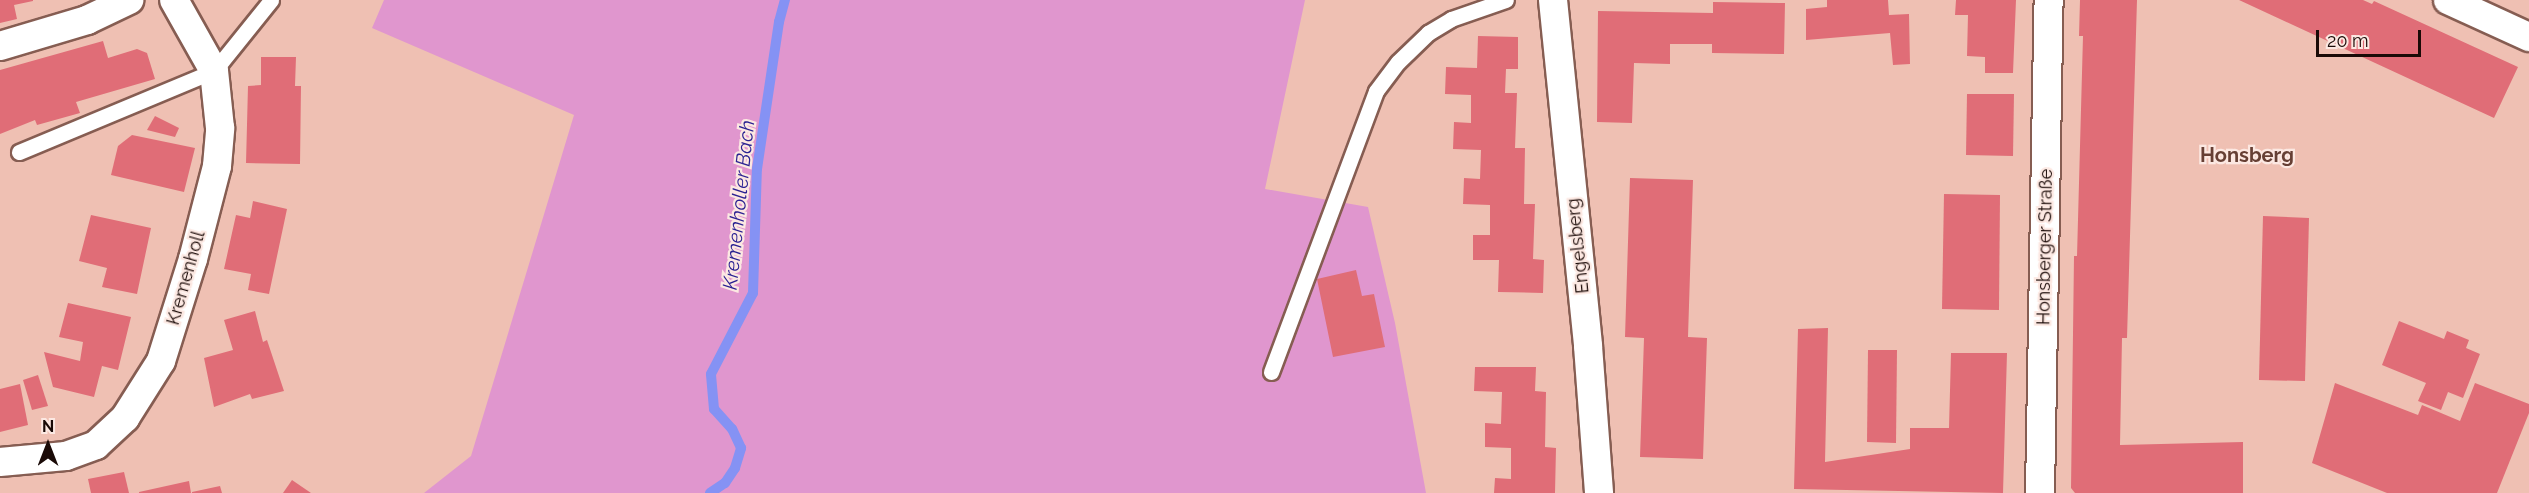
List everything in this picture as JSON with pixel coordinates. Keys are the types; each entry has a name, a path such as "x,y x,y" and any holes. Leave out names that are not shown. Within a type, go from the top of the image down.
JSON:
{"street":[{"path":"0,46 87,20 129,0"},
{"name":"Kremenholl","path":"0,462 66,456 96,445 125,418 160,361 193,259 217,166 220,128 214,72 174,0"},
{"name":"Engelsberg","path":"1554,0 1588,346 1599,493"},
{"name":"Honsberger Straße","path":"2040,493 2049,0"},
{"path":"2448,0 2529,37"}],"lane":[{"path":"19,152 214,72 271,0"},
{"path":"1271,372 1376,91 1398,62 1428,33 1451,19 1506,0"}],"shaded area":[{"path":"384,0 1305,0 1265,189 1368,207 1395,323 1426,493 424,493 471,456 574,115 372,28"}],"building":[{"path":"0,0 33,1 14,5 17,19 0,23"},
{"path":"1827,0 1888,0 1889,15 1909,14 1910,64 1893,65 1890,33 1806,40 1806,9 1827,7"},
{"path":"1956,0 2016,0 2013,73 1985,73 1985,57 1967,56 1968,15 1955,15"},
{"path":"2080,0 2137,0 2127,338 2122,338 2120,445 2243,442 2243,493 2075,493 2071,488 2074,256 2077,256 2083,36 2079,36"},
{"path":"2239,0 2363,0 2372,4 2374,1 2518,67 2494,118"},
{"path":"1713,2 1785,3 1784,54 1712,53 1712,44 1670,44 1670,64 1634,63 1632,123 1597,122 1598,11 1713,13"},
{"path":"1478,36 1518,37 1518,69 1506,69 1505,93 1517,93 1515,148 1525,148 1524,204 1535,204 1533,259 1544,260 1543,293 1498,292 1499,260 1473,260 1473,235 1490,235 1490,205 1463,204 1464,178 1480,179 1481,150 1453,149 1454,122 1471,123 1471,95 1445,94 1446,67 1477,68"},
{"path":"103,41 108,58 137,49 147,53 155,79 76,102 80,113 37,125 35,120 0,134 0,70"},
{"path":"261,57 296,57 295,86 301,86 300,164 246,163 248,86 261,85"},
{"path":"1967,94 2014,94 2013,156 1966,155"},
{"path":"155,116 179,128 175,137 147,130"},
{"path":"132,135 195,148 184,192 111,175 118,146"},
{"path":"1630,178 1693,180 1688,337 1707,338 1703,459 1640,457 1644,338 1625,337"},
{"path":"1944,194 2000,195 1999,310 1942,309"},
{"path":"253,201 287,209 269,294 248,290 251,274 224,269 236,215 250,218"},
{"path":"91,215 151,228 137,294 102,287 107,268 79,261"},
{"path":"2263,216 2309,218 2305,381 2259,380"},
{"path":"1356,270 1362,296 1374,294 1385,347 1333,357 1317,279"},
{"path":"68,303 131,317 118,370 102,366 94,397 53,387 44,352 80,361 83,342 59,337"},
{"path":"255,311 263,342 267,340 284,391 252,399 250,394 214,407 204,358 233,350 224,320"},
{"path":"2399,321 2444,339 2447,331 2469,340 2466,348 2480,354 2463,398 2448,392 2441,410 2418,401 2426,383 2382,365"},
{"path":"1828,328 1825,462 1910,449 1910,428 1949,428 1951,353 2007,353 2003,493 1794,489 1798,329"},
{"path":"1868,350 1897,350 1896,443 1867,442"},
{"path":"1475,367 1536,367 1535,391 1546,392 1545,447 1556,448 1555,493 1494,493 1495,478 1511,479 1511,448 1485,447 1485,423 1501,424 1502,392 1474,391"},
{"path":"38,375 48,406 32,410 23,380"},
{"path":"2335,383 2418,415 2422,405 2460,421 2475,383 2529,404 2529,413 2497,493 2387,493 2312,463"},
{"path":"20,384 28,425 0,432 0,389"},
{"path":"124,472 129,493 91,493 88,479"},
{"path":"292,480 311,493 283,493"},
{"path":"189,481 191,493 139,493 139,492"},
{"path":"220,486 222,493 192,493 192,492"}],"waterway":[{"name":"Kremenholler Bach","path":"710,493 725,483 735,468 741,448 732,429 714,409 711,374 753,293 757,169 779,22 785,0"}],"district":[{"name":"Honsberg","path":"2247,155"}]}
